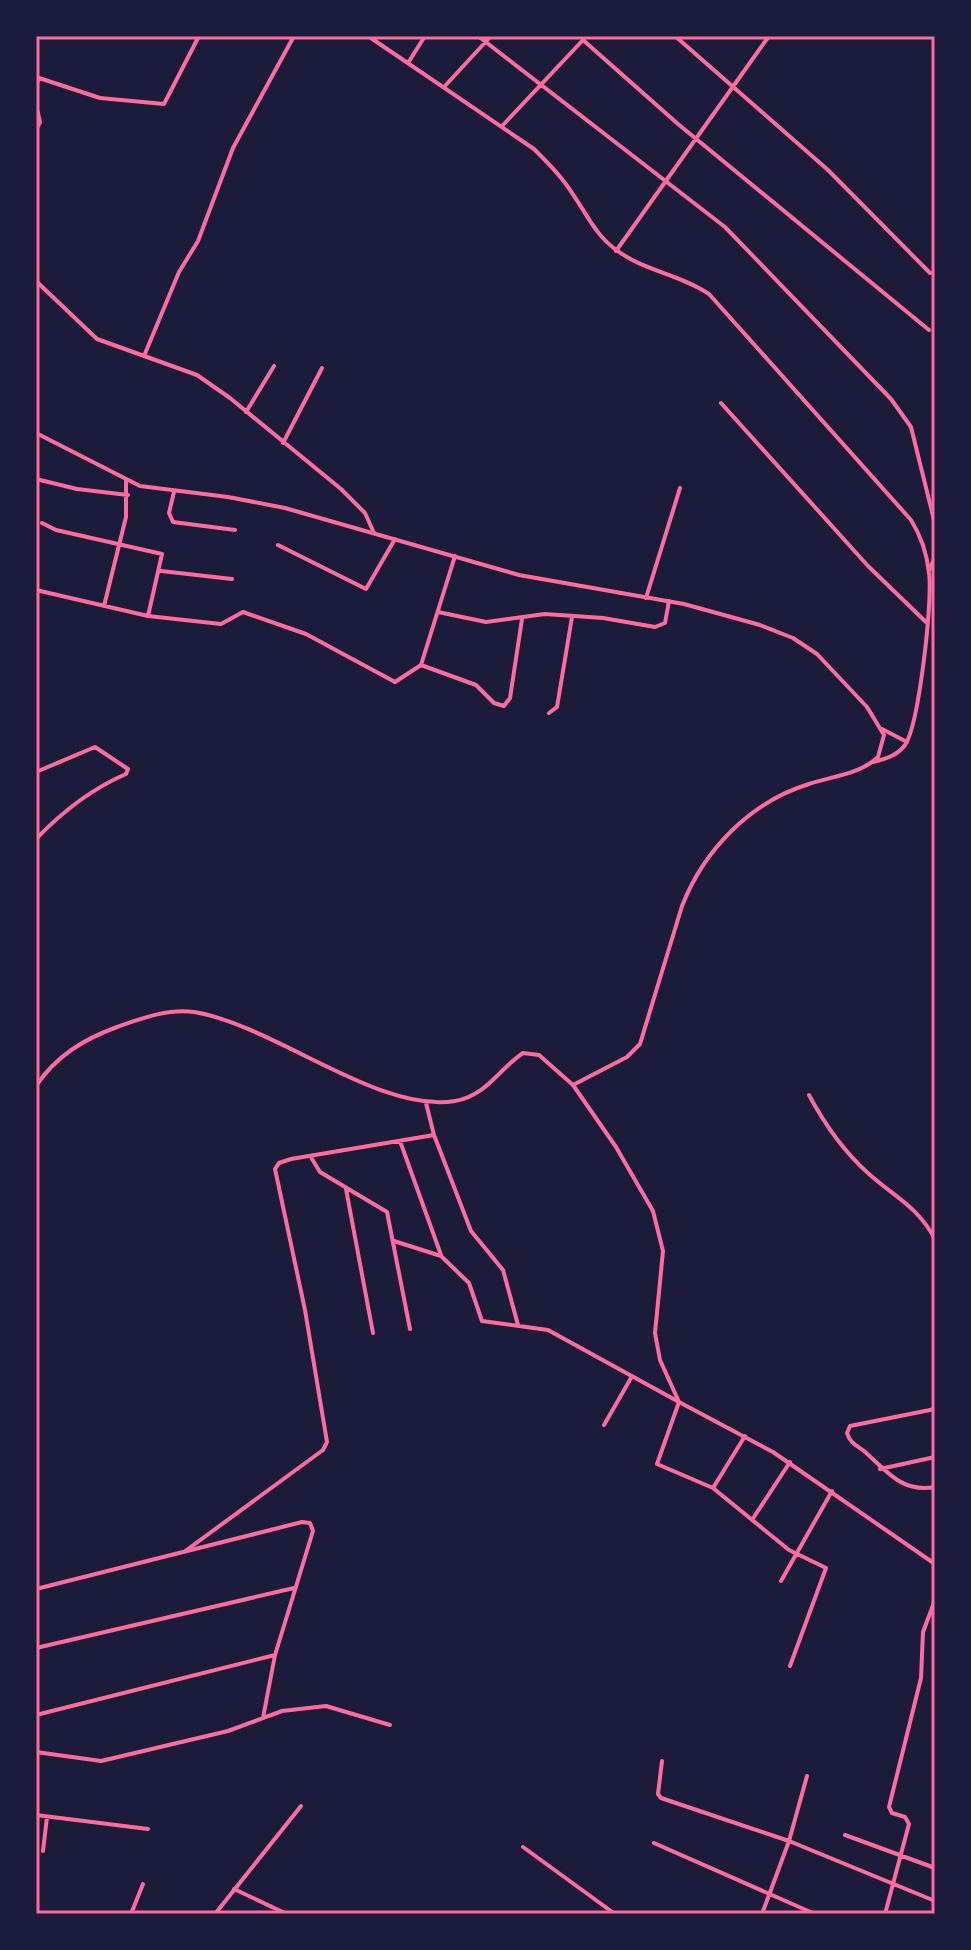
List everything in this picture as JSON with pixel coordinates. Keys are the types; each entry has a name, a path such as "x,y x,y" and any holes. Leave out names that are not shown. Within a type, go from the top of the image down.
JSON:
{"street":[{"path":"36,95 37,77 100,98 164,104 199,36"},
{"path":"144,356 179,272 198,241 233,148 294,36"},
{"path":"368,36 503,125 555,170 597,234 616,251 639,265 697,285 718,302 751,344 781,373 911,520 919,532 929,571 927,623 907,742 895,754 859,770 796,788 757,812 716,846 690,884 640,1044 627,1057 573,1085"},
{"path":"408,63 425,36"},
{"path":"478,36 725,227 891,399 911,427 935,524"},
{"path":"444,87 491,36"},
{"path":"675,36 733,91 828,170 930,273"},
{"path":"616,251 733,91 769,36"},
{"path":"503,125 580,38 698,140 929,330"},
{"path":"36,105 40,122 36,130"},
{"path":"36,281 87,332 112,346 197,375 352,500 365,513 374,533"},
{"path":"246,412 274,366"},
{"path":"283,443 322,368"},
{"path":"721,403 868,566 927,623"},
{"path":"36,433 126,481 174,492 271,505 571,587 669,601 760,625 806,645 842,679 882,729 907,742"},
{"path":"36,479 77,489 128,495"},
{"path":"104,606 120,544 128,495 126,481"},
{"path":"646,598 680,488"},
{"path":"174,492 169,513 173,522 235,530"},
{"path":"42,523 56,530 162,554 161,571 148,616"},
{"path":"278,545 366,589 395,539"},
{"path":"36,590 148,616 227,624 243,612 306,634 395,682 421,665 455,556"},
{"path":"929,571 935,556"},
{"path":"161,571 232,579"},
{"path":"438,612 486,622 522,619 535,614 660,626 665,623 669,601"},
{"path":"549,713 557,707 572,617"},
{"path":"421,665 476,685 494,703 504,706 510,698 522,619"},
{"path":"873,762 883,749 882,729"},
{"path":"36,772 95,747 128,769 126,774 98,787 72,806 36,839"},
{"path":"36,1086 50,1066 90,1037 167,1012 192,1011 299,1050 388,1092 426,1103 471,1098 523,1053 539,1055 573,1085 616,1147 653,1211 663,1251 654,1323 660,1360 679,1402 655,1461 713,1488 795,1553 822,1564 827,1571 790,1666"},
{"path":"809,1095 835,1138 872,1177 916,1209 935,1239"},
{"path":"426,1103 434,1135 471,1231 503,1270 518,1325"},
{"path":"184,1552 323,1450 327,1442 305,1310 275,1169 279,1163 291,1159 312,1159 434,1135"},
{"path":"400,1141 441,1256"},
{"path":"312,1159 320,1172 387,1212 410,1329"},
{"path":"346,1189 373,1333"},
{"path":"394,1241 441,1256 469,1283 482,1321 548,1330 790,1462 935,1564"},
{"path":"604,1425 631,1378"},
{"path":"935,1409 850,1426 849,1440 880,1469 912,1488 935,1487"},
{"path":"713,1488 745,1436"},
{"path":"880,1469 935,1457"},
{"path":"752,1520 790,1462"},
{"path":"781,1581 832,1491"},
{"path":"36,1589 302,1522 310,1523 313,1531 275,1655 263,1718"},
{"path":"36,1648 294,1588"},
{"path":"885,1914 895,1885 908,1820 892,1813 889,1807 921,1678 923,1632 935,1600"},
{"path":"36,1715 275,1655"},
{"path":"36,1752 101,1761 228,1731 282,1711 326,1706 390,1725"},
{"path":"662,1761 658,1794 661,1798 789,1841 935,1901"},
{"path":"762,1914 789,1841 807,1776"},
{"path":"215,1914 301,1806"},
{"path":"36,1815 148,1829"},
{"path":"43,1851 47,1817"},
{"path":"845,1835 935,1868"},
{"path":"654,1843 815,1914"},
{"path":"523,1847 615,1914"},
{"path":"131,1914 143,1884"},
{"path":"234,1889 287,1914"}]}
